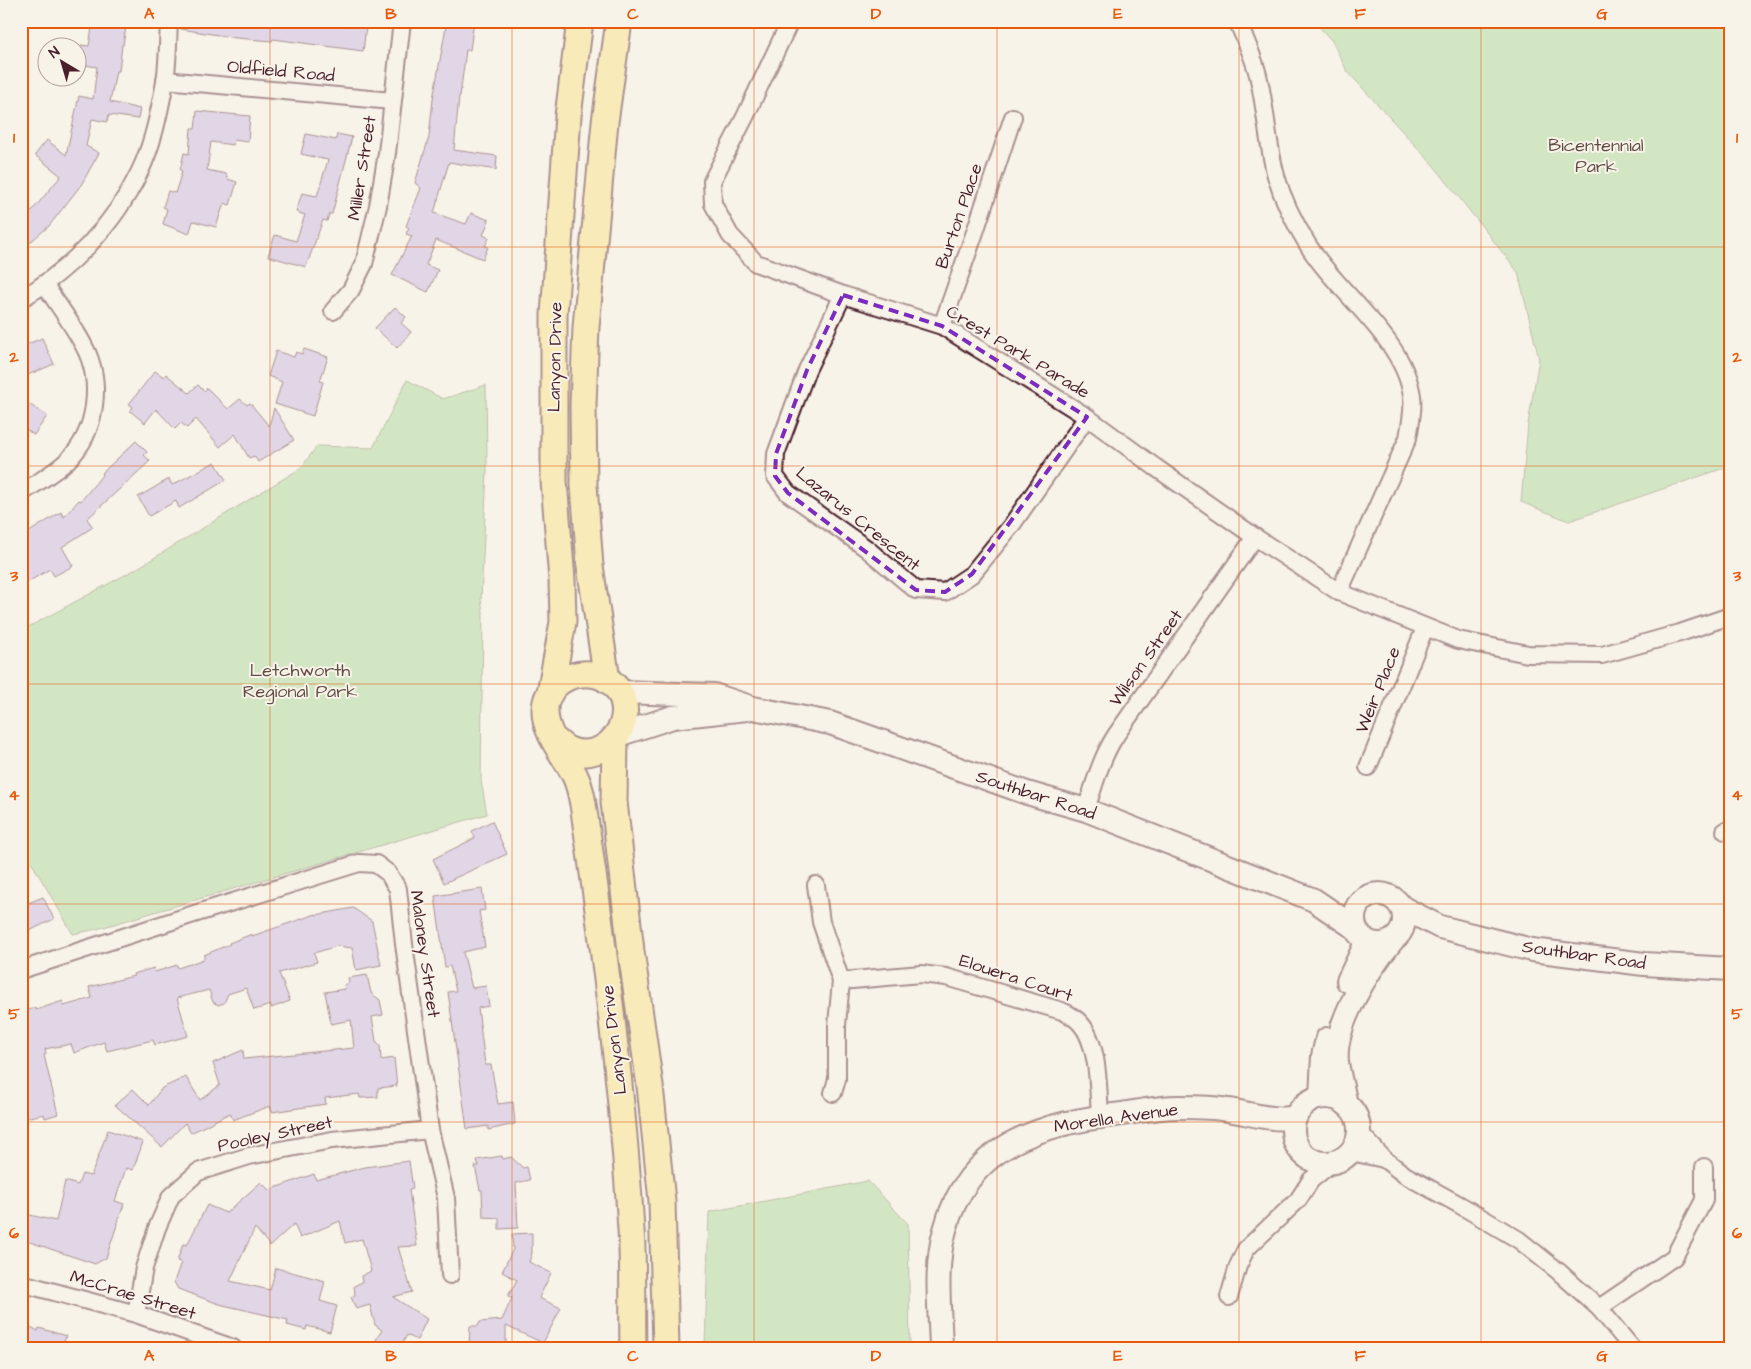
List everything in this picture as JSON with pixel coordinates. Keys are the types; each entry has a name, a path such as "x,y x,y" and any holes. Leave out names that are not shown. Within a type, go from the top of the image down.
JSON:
{"main road":[{"name":"Lanyon Drive","path":"550,693 563,622 562,580 554,481 554,315 568,116 580,21"},
{"name":"Lanyon Drive","path":"613,686 590,566 584,485 583,405 586,327 606,122 619,21"},
{"path":"576,674 592,674 613,686 624,706 624,722 616,737 599,750 584,753 568,750 555,740 548,728 545,709 550,693 562,680 576,674"},
{"name":"Southbar Road","path":"613,686 714,695 753,708 830,723 1026,794 1086,810 1314,900 1361,935"},
{"name":"Southbar Road","path":"616,737 673,717 753,708"},
{"name":"Lanyon Drive","path":"616,737 614,802 650,1086 662,1201 666,1348"},
{"name":"Lanyon Drive","path":"555,740 576,778 584,808 604,952 620,1084 632,1232 633,1348"},
{"path":"1346,1104 1337,1061 1341,1028 1373,964 1399,926 1396,899 1385,894 1374,894 1363,899 1356,907 1354,918 1361,935 1379,944 1399,926"},
{"name":"Southbar Road","path":"1314,900 1363,899"},
{"name":"Southbar Road","path":"1399,926 1440,927 1532,950 1644,964 1730,969"},
{"path":"1321,1097 1323,1056 1330,1025 1361,935"},
{"path":"1321,1097 1337,1099 1346,1104 1358,1121 1334,1157 1306,1156 1295,1141 1294,1126 1300,1110 1307,1103 1321,1097"},
{"name":"Morella Avenue","path":"941,1348 939,1277 940,1253 945,1230 963,1189 990,1159 1006,1146 1026,1135 1070,1121 1176,1107 1226,1109 1273,1118 1294,1126"}],"street":[{"path":"21,299 45,285 88,247 122,202 139,173 153,135 165,80 169,21"},
{"name":"Miller Street","path":"333,311 351,290 364,264 380,197 388,153 392,101 402,21"},
{"name":"Crest Park Parade","path":"790,21 749,109 712,181 714,204 730,235 756,263 843,295 942,326 1087,417 1155,467 1339,592 1458,640 1528,654 1602,655 1680,633 1730,616"},
{"path":"1237,21 1257,73 1277,178 1294,222 1320,264 1391,346 1408,377 1413,398 1412,419 1408,438 1339,592"},
{"name":"Oldfield Road","path":"165,80 392,101"},
{"name":"Burton Place","path":"942,326 1012,117"},
{"path":"21,493 50,475 69,459 83,440 94,408 92,367 85,348 45,285"},
{"name":"Lazarus Crescent","path":"843,295 806,370 776,454 775,476 788,493 866,548 916,590 945,592 972,574 1011,526 1087,417"},
{"name":"Wilson Street","path":"1086,810 1108,747 1255,536"},
{"name":"Weir Place","path":"1368,767 1425,628"},
{"name":"Maloney Street","path":"21,970 332,872 360,864 376,864 388,873 398,889 430,1130 446,1198 450,1275"},
{"path":"816,885 821,922 842,981 837,1025 837,1079 833,1093"},
{"name":"Elouera Court","path":"842,981 921,974 946,976 1046,1006 1072,1016 1080,1023 1091,1040 1100,1116"},
{"name":"Pooley Street","path":"136,1314 144,1268 156,1228 170,1196 198,1172 249,1156 314,1144 430,1130"},
{"path":"1228,1297 1238,1266 1246,1249 1298,1200 1334,1157 1384,1159 1405,1175 1519,1240 1558,1271 1599,1308 1632,1348"},
{"path":"1599,1308 1674,1257 1704,1200 1704,1167"},
{"name":"McCrae Street","path":"21,1283 136,1314 233,1348"}],"highlighted area":[{"path":"843,295 942,326 1087,417 972,574 945,592 916,590 788,493 775,476 776,454 807,370"}],"green space":[{"name":"Bicentennial Park","path":"1314,21 1730,21 1730,466 1569,521 1521,502 1528,424 1539,359 1518,272 1435,167 1347,71 1332,41"},
{"name":"Letchworth Regional Park","path":"407,380 443,399 486,385 487,470 481,600 483,611 481,781 487,814 97,929 73,934 23,848 21,848 21,631 136,569 301,468 317,446 373,448"},
{"path":"868,1181 908,1224 910,1348 705,1348 709,1212"}],"building":[{"path":"93,21 127,21 119,71 116,71 110,102 140,109 138,119 109,115 107,122 92,119 86,146 99,153 81,185 49,226 21,250 21,224 61,176 35,155 47,140 66,155 79,96 93,99 97,67 88,66"},
{"path":"181,21 327,21 326,24 366,27 363,51 273,39 272,41 236,38 181,29"},
{"path":"447,21 474,21 470,50 466,50 454,150 497,156 496,170 449,162 434,213 466,224 471,213 489,220 483,235 489,238 485,246 488,247 483,259 436,240 426,265 438,270 428,292 392,275 412,236 406,234 409,228 406,226 421,188 415,183 429,137 433,99"},
{"path":"197,111 250,116 248,142 234,140 233,145 211,142 207,170 226,174 228,179 237,182 230,205 224,203 216,227 193,221 189,234 163,224 167,209 163,207 168,191 175,193 182,172 180,170 184,153 189,154 191,128 195,129"},
{"path":"306,134 336,140 337,134 352,137 332,214 329,214 327,221 323,220 306,267 268,256 275,235 296,241 305,215 296,212 302,193 317,196 328,160 301,154"},
{"path":"395,307 406,317 401,323 411,332 397,348 375,328"},
{"path":"42,338 54,364 21,378 21,347"},
{"path":"304,349 328,357 320,381 323,382 313,416 275,404 282,382 268,376 276,351 294,357 296,352 302,354"},
{"path":"155,371 164,377 166,374 189,393 198,385 204,391 207,388 228,409 240,399 247,405 250,403 269,426 274,408 294,440 258,462 254,456 249,458 235,434 220,447 196,419 187,428 181,423 175,429 156,409 145,423 130,411 133,407 129,404"},
{"path":"21,399 47,416 34,435 21,426"},
{"path":"136,441 147,452 144,455 150,461 87,519 93,527 62,547 73,566 54,576 50,569 21,586 21,537 61,512 64,517 79,500 81,501 102,473"},
{"path":"215,462 226,480 179,508 176,501 149,516 138,497 169,479 172,485"},
{"path":"492,821 507,854 444,883 433,859 475,838 472,831"},
{"path":"482,889 485,910 479,911 485,947 463,952 472,988 486,986 489,1006 478,1008 485,1065 491,1065 498,1104 513,1102 515,1124 488,1130 488,1126 467,1129 448,992 456,991 450,966 445,967 435,896"},
{"path":"43,897 54,919 21,935 21,906"},
{"path":"353,908 372,921 381,965 356,970 352,948 337,946 314,953 317,962 279,973 290,1001 271,1008 271,1005 254,1010 246,988 228,994 224,1003 218,1005 213,1002 209,990 177,998 188,1036 155,1045 153,1040 107,1051 104,1042 74,1053 71,1044 45,1049 46,1054 44,1055 58,1114 45,1118 44,1114 21,1119 21,1075 26,1075 21,1057 21,1011 36,1008 36,1010 63,1001 64,1006 92,998 89,987 134,976 133,974 154,968 155,972 177,965 178,968 204,959 204,955 252,934 252,936 316,914"},
{"path":"367,975 371,993 380,1000 383,1015 372,1017 376,1041 380,1045 381,1060 394,1058 397,1086 378,1088 378,1097 360,1098 359,1094 325,1098 326,1104 272,1112 270,1106 233,1120 230,1113 191,1133 185,1123 162,1147 115,1105 133,1089 149,1105 162,1088 186,1077 200,1100 220,1085 213,1063 243,1050 244,1059 354,1048 351,1020 331,1024 325,992 345,989 344,985 349,983 348,978"},
{"path":"108,1130 143,1142 133,1170 126,1168 115,1201 124,1204 106,1258 95,1264 21,1239 21,1213 56,1221 65,1181 78,1185 82,1174 91,1176"},
{"path":"502,1156 503,1159 511,1157 523,1168 527,1167 530,1180 516,1183 518,1228 499,1229 499,1218 483,1217 482,1190 480,1190 475,1166 479,1166 477,1160"},
{"path":"409,1161 413,1189 409,1190 417,1246 398,1247 412,1292 393,1297 427,1319 417,1340 407,1335 400,1348 371,1348 382,1330 375,1325 370,1305 356,1309 351,1297 355,1295 354,1286 362,1282 361,1276 371,1271 362,1239 345,1243 340,1221 300,1238 294,1224 270,1246 255,1228 230,1281 270,1290 276,1268 325,1281 320,1301 337,1306 330,1332 307,1326 306,1330 287,1325 288,1320 219,1304 178,1289 174,1282 181,1262 177,1261 183,1244 187,1245 207,1205 226,1213 261,1182 269,1190 314,1174 316,1180 365,1167"},
{"path":"532,1233 532,1253 529,1262 551,1273 539,1298 561,1308 543,1343 506,1326 506,1348 469,1348 470,1326 478,1326 480,1322 502,1320 512,1298 508,1296 517,1280 502,1272 513,1249 512,1234"},
{"path":"31,1327 38,1331 39,1328 66,1336 62,1348 25,1348"}]}
